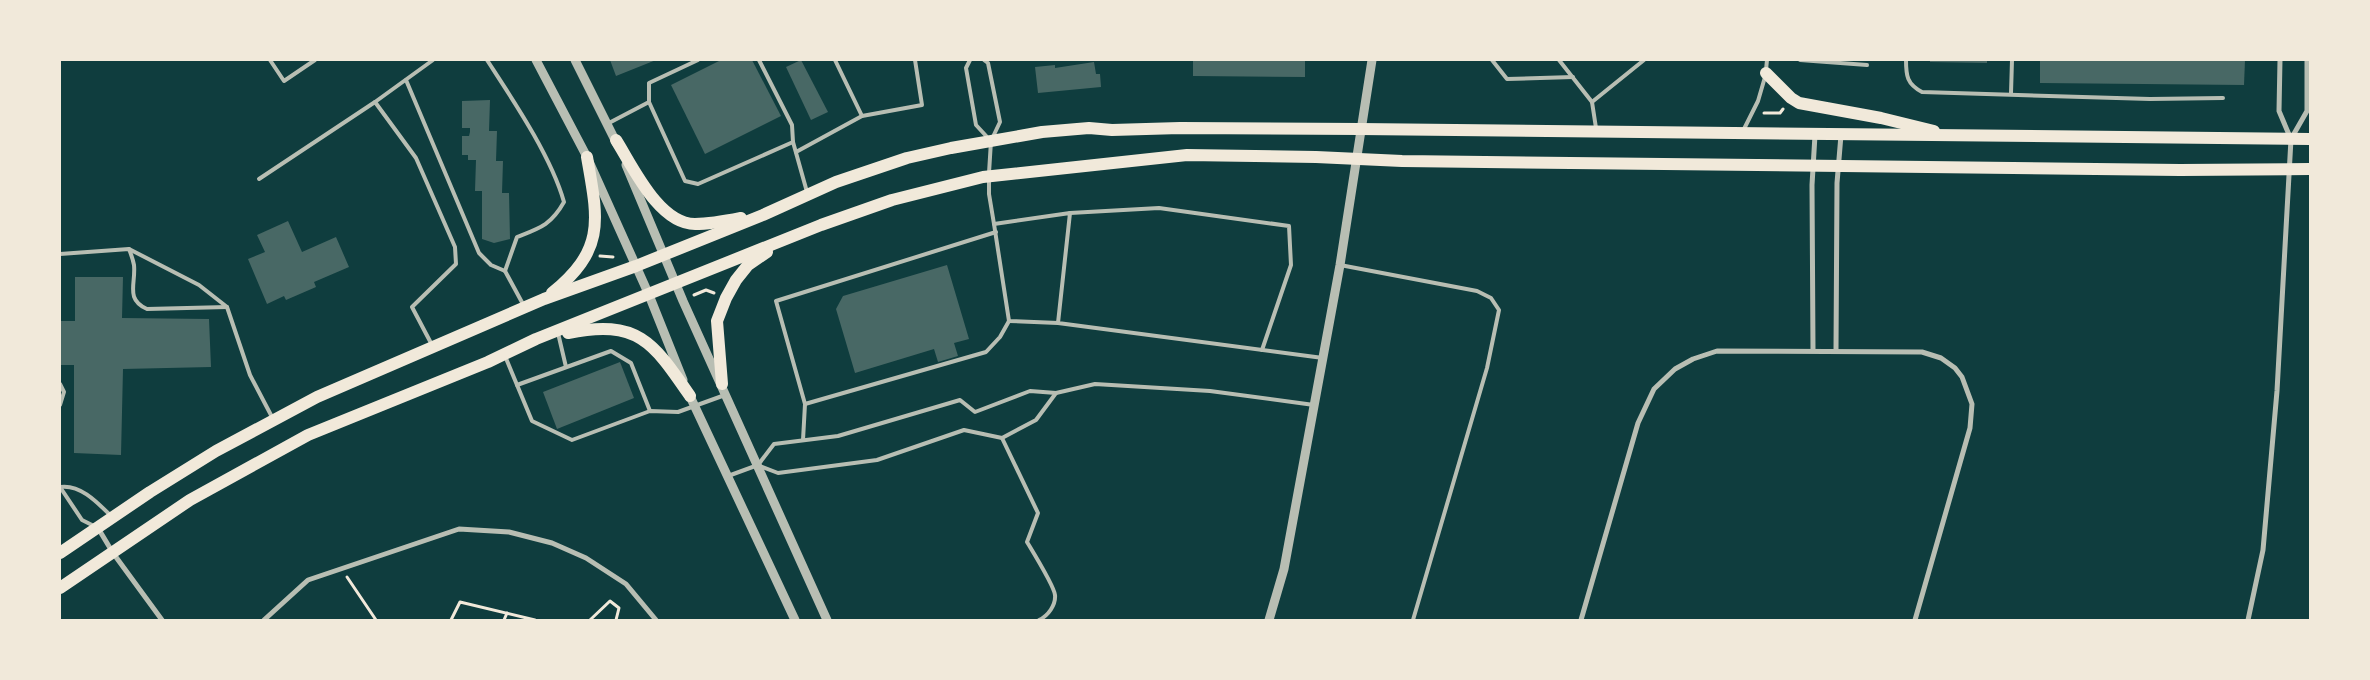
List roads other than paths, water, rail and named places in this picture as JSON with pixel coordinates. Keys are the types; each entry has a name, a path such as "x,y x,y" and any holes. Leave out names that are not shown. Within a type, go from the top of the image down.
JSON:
{"main road":[{"path":"1766,66 1790,98 1799,103 1881,118 1953,136"},
{"path":"60,553 112,517 216,451 273,419 379,369 544,299 636,266 763,215 836,182 907,158 991,141 1042,132 1089,128 1112,130 1180,128 1360,129 1597,133 2310,139"},
{"path":"616,140 654,200 675,219 693,224 763,215"},
{"path":"60,588 190,500 308,435 851,213 892,200 989,176 1187,155 1356,159 1402,162 2180,170 2310,169"},
{"path":"544,299 567,281 584,260 594,241 597,222 587,157"},
{"path":"724,389 717,321 726,298 748,266 782,241"},
{"path":"558,333 610,329 638,336 653,346 663,357 692,401"}],"street":[{"path":"536,60 587,157 649,295 692,401 795,620"},
{"path":"575,60 616,140 676,284 827,620"},
{"path":"1269,620 1284,569 1323,358 1340,265 1372,60"},
{"path":"2280,60 2279,111 2291,139"},
{"path":"2248,620 2262,550 2274,429 2291,139 2307,110 2307,60"},
{"path":"1813,350 1812,185 1815,135"},
{"path":"1836,350 1837,183 1841,135"},
{"path":"1581,620 1633,438 1654,389 1675,369 1693,359 1717,351 1813,350 1922,352 1941,358 1962,377 1972,404 1970,428 1915,620"},
{"path":"97,528 162,620"},
{"path":"264,620 308,580 459,530 509,532 552,543 586,558 626,584 656,620"}],"lane":[{"path":"270,60 284,81 315,60"},
{"path":"259,179 375,102 433,60"},
{"path":"487,60 514,102 558,182 564,202 556,216 545,225 517,237 505,270"},
{"path":"698,60 649,83 649,102 685,181 698,184 793,142"},
{"path":"759,60 792,125 793,142 808,195"},
{"path":"835,60 862,116"},
{"path":"796,152 862,116 922,104 915,60"},
{"path":"970,60 966,68 976,125 991,141"},
{"path":"805,404 986,352 1000,337 1010,321 989,194 991,141 1000,122 988,63 984,60"},
{"path":"1492,60 1507,79 1573,77"},
{"path":"1559,60 1592,102 1597,133"},
{"path":"1592,102 1644,60"},
{"path":"1800,60 1867,65"},
{"path":"1906,60 1906,77 1911,86 1922,92 2150,99 2222,98"},
{"path":"2011,94 2012,60"},
{"path":"1741,134 1758,101 1766,66"},
{"path":"406,80 479,253 491,265 505,270 525,307"},
{"path":"375,102 416,158 455,247 456,264 412,307 433,347"},
{"path":"607,124 649,102"},
{"path":"994,224 1070,213 1159,208 1289,226 1291,265 1262,350"},
{"path":"1058,323 1070,213"},
{"path":"803,440 805,404 776,301 996,232"},
{"path":"129,249 134,264 133,296 138,304 147,309 228,307"},
{"path":"60,254 129,249 200,285 228,307 250,375 273,419"},
{"path":"1340,265 1477,291 1491,298 1499,310 1487,368 1413,620"},
{"path":"1010,321 1058,323 1323,358"},
{"path":"558,333 566,367"},
{"path":"517,385 611,351 631,362 650,411"},
{"path":"504,354 532,421 572,440 650,411 678,412 692,401 724,389"},
{"path":"60,384 64,392 60,405"},
{"path":"727,476 758,465 774,444 838,436 960,400 975,412 1030,391 1056,393 1095,384 1210,391 1314,405"},
{"path":"758,465 778,474 877,460 964,430 1002,438 1036,420 1056,393"},
{"path":"1002,438 1038,513 1027,542 1055,594 1052,607 1044,618 1039,620"},
{"path":"97,528 82,520 60,487 70,486 84,493 112,517"}]}
